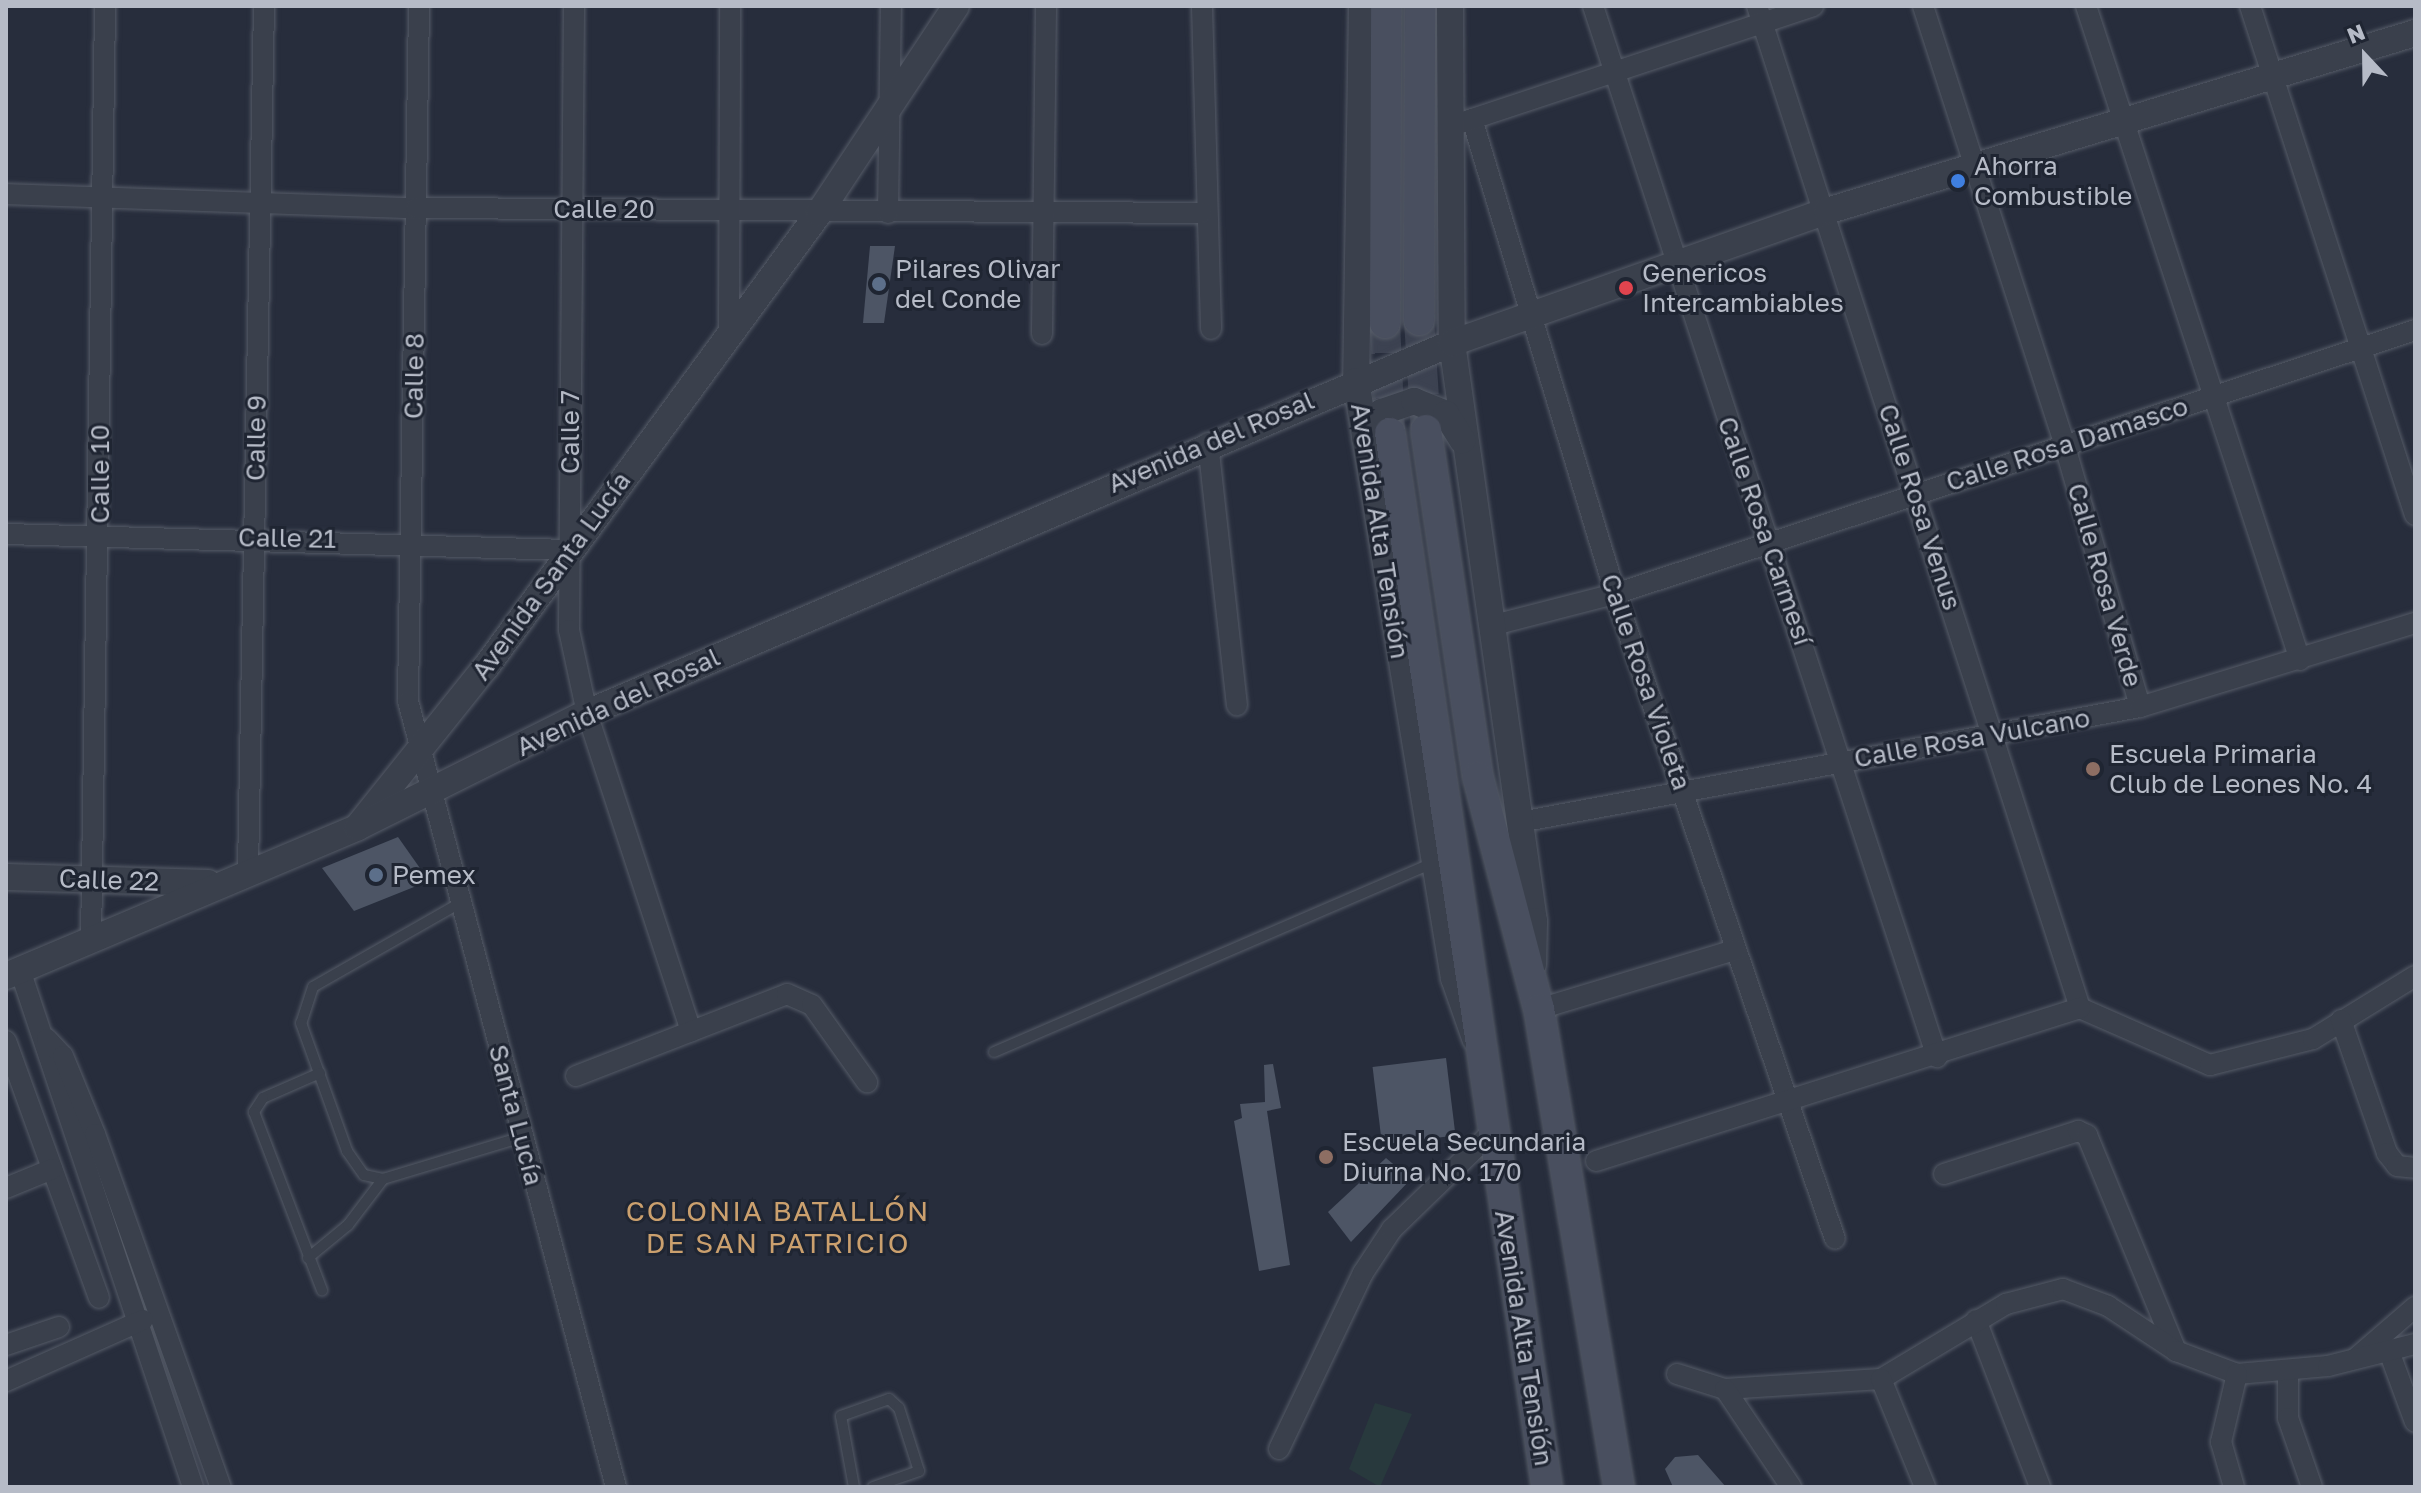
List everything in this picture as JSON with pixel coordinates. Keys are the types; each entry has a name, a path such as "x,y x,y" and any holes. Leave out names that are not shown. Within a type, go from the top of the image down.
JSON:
{"main road":[{"path":"1385,323 1386,6"},
{"path":"1419,320 1420,6"},
{"path":"1426,430 1478,777 1500,882 1539,1009 1619,1487"},
{"name":"Avenida Alta Tensión","path":"1378,436 1467,919 1492,1132 1547,1487"}],"street":[{"name":"Calle 10","path":"91,942 89,879 100,536 105,6"},
{"name":"Calle 9","path":"248,870 264,6"},
{"name":"Calle 8","path":"419,6 408,701 422,743"},
{"name":"Calle 7","path":"574,6 569,630 587,713 691,1031"},
{"path":"729,333 730,6"},
{"path":"888,213 891,6"},
{"name":"Avenida Santa Lucía","path":"358,827 569,550 819,213 956,6"},
{"path":"1042,334 1046,6"},
{"path":"1202,6 1202,213 1211,329"},
{"name":"Avenida Alta Tensión","path":"1362,6 1356,381 1378,436 1435,862 1461,1010 1480,1046"},
{"path":"1450,6 1447,128 1452,343 1534,921 1532,979"},
{"name":"Calle Rosa Carmesí","path":"1593,6 1769,544 1844,761 1937,1057"},
{"path":"1447,128 1760,14 1813,6"},
{"name":"Calle Rosa Verde","path":"1923,6 2064,443 2140,707"},
{"path":"2086,6 2300,660"},
{"path":"2250,6 2415,515"},
{"name":"Calle Rosa Venus","path":"1760,14 1827,211 1914,494 2080,1008"},
{"name":"Avenida del Rosal","path":"358,827 587,713 1208,443 1452,343 1675,261 1827,211 2121,119 2415,33"},
{"name":"Calle Rosa Violeta","path":"1472,119 1527,315 1615,594 1684,793 1785,1104 1835,1239"},
{"name":"Calle 20","path":"6,194 416,208 727,209 819,213 1202,213"},
{"name":"Calle Rosa Damasco","path":"1490,626 1615,594 2064,443 2415,330"},
{"path":"1378,436 1382,412 1414,401 1446,414 1464,443"},
{"path":"1208,443 1237,705"},
{"name":"Calle 21","path":"6,534 412,540 569,550"},
{"name":"Calle Rosa Vulcano","path":"1520,822 1844,761 1994,737 2140,707 2415,623"},
{"name":"Santa Lucía","path":"422,743 460,903 616,1487"},
{"path":"221,1487 157,1315 95,1134 63,1056 47,1039 13,973 91,942 212,883 358,827"},
{"name":"Calle 22","path":"6,877 212,883"},
{"path":"1539,1009 1735,950"},
{"path":"1596,1161 1937,1057 2080,1008 2210,1065 2294,1045 2415,976"},
{"path":"576,1076 769,997 801,998 867,1082"},
{"path":"2341,1020 2387,1153 2397,1166 2415,1168"},
{"path":"47,1039 47,1064 133,1324 193,1487"},
{"path":"7,1042 99,1298"},
{"path":"1944,1174 2078,1131 2087,1135 2176,1351"},
{"path":"1279,1449 1363,1273 1392,1229 1492,1132"},
{"path":"6,1188 52,1169"},
{"path":"1677,1374 1725,1389 1881,1379 1976,1320 2063,1289 2108,1306 2176,1351 2237,1374 2288,1372 2390,1354 2415,1344"},
{"path":"2356,1358 2415,1307"},
{"path":"6,1381 157,1315"},
{"path":"1976,1320 2040,1487"},
{"path":"8,1339 59,1327"},
{"path":"2390,1354 2415,1422"},
{"path":"2288,1372 2288,1418 2312,1487"},
{"path":"2234,1487 2221,1442 2237,1374"},
{"path":"1881,1379 1925,1487"},
{"path":"1725,1389 1791,1487"}],"lane":[{"path":"994,1052 1435,862"},
{"path":"383,1179 353,1164 301,1023 313,987 460,903"},
{"path":"320,1073 263,1098 254,1112 322,1290"},
{"path":"308,1258 348,1225 383,1179 522,1137"},
{"path":"854,1487 841,1416 889,1399 899,1408 919,1471 873,1487"}],"shaded area":[{"path":"1375,1403 1412,1414 1380,1487 1349,1469"}],"building":[{"name":"Pilares Olivar del Conde","path":"870,246 895,246 884,323 863,323"},
{"name":"Pemex","path":"398,837 429,881 354,911 322,868"},
{"path":"1446,1058 1456,1135 1382,1144 1373,1067"},
{"path":"1273,1064 1281,1108 1267,1111 1290,1265 1259,1271 1234,1121 1242,1118 1240,1104 1265,1102 1264,1065"},
{"path":"1386,1158 1411,1179 1351,1242 1328,1212"},
{"path":"1698,1455 1726,1487 1673,1487 1665,1469 1675,1457"}],"tunnel":[{"path":"1419,320 1426,430"},
{"path":"1385,323 1390,433"}],"place":[{"name":"Ahorra Combustible","path":"1958,181"},
{"name":"Pilares Olivar del Conde","path":"879,284"},
{"name":"Genericos Intercambiables","path":"1626,288"},
{"name":"Escuela Primaria Club de Leones No. 4","path":"2093,769"},
{"name":"Pemex","path":"376,875"},
{"name":"Escuela Secundaria Diurna No. 170","path":"1326,1157"}],"district":[{"name":"COLONIA BATALLÓN DE SAN PATRICIO","path":"778,1227"}]}
